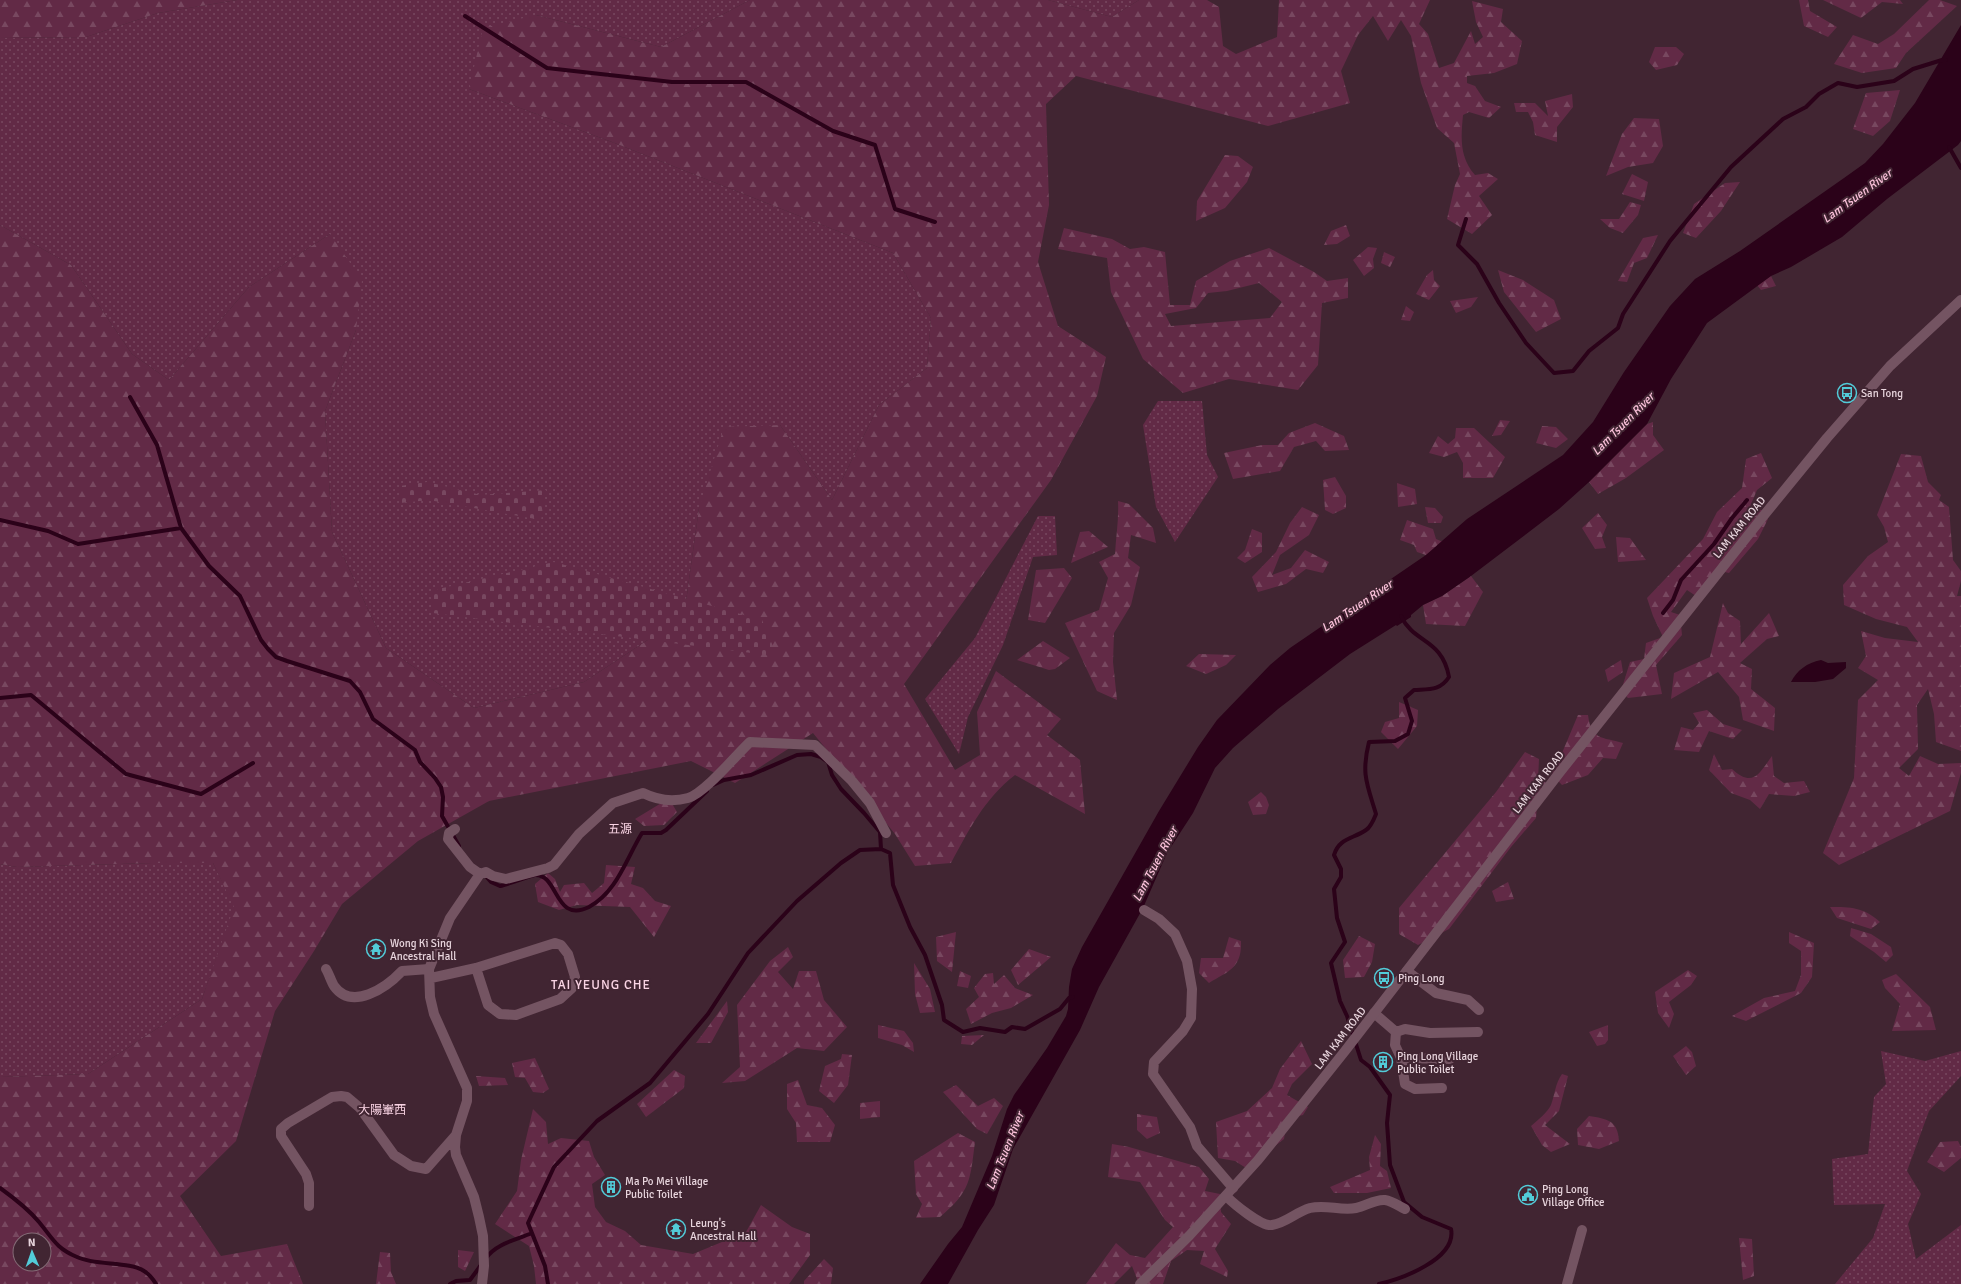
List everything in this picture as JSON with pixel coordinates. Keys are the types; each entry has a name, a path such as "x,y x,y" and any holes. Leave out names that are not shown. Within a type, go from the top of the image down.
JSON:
{"street":[{"name":"LAM KAM ROAD","path":"1140,1284 1189,1236 1258,1160 1345,1051 1560,772 1827,438 1890,366 1961,300"},
{"path":"482,1284 483,1243 479,1217 469,1183 456,1155 456,1136 467,1101 467,1088 434,1014 430,997 430,973 450,918 480,874 486,872 493,876 506,879 548,868 554,865 579,834 613,803 643,793 655,799 670,800 689,798 702,790 750,742 815,745 852,781 870,803 886,834"},
{"path":"455,829 449,833 448,839 470,867 480,874"},
{"path":"1144,910 1159,919 1174,934 1187,961 1192,989 1191,1018 1183,1031 1154,1062 1153,1074 1190,1127 1197,1146 1233,1188"},
{"path":"326,969 334,987 347,996 353,998 379,990 391,983 402,972 430,973 476,968 555,943 561,945 568,954 574,972 574,983 569,993 560,1000 516,1016 505,1016 496,1012 488,1005 476,968"},
{"path":"1407,971 1436,993 1468,1000 1479,1010"},
{"path":"1374,1013 1396,1032"},
{"path":"1396,1032 1405,1029 1430,1033 1478,1032"},
{"path":"1396,1032 1395,1045 1401,1058 1404,1080 1409,1088 1442,1088"},
{"path":"1401,1058 1450,1059"},
{"path":"309,1206 308,1178 281,1136 281,1129 288,1123 332,1097 341,1096 352,1100 394,1155 411,1166 426,1169 456,1136"},
{"path":"1226,1196 1235,1205 1271,1226 1282,1223 1310,1208 1326,1205 1342,1208 1356,1208 1371,1202 1385,1200 1405,1209"},
{"path":"1567,1284 1582,1230"}],"green space":[{"path":"0,0 237,0 158,13 86,37 0,38"},
{"path":"237,0 750,0 661,47 536,15 469,89 612,142 893,253 931,318 927,368 879,405 832,500 780,425 699,508 684,616 584,682 474,708 386,648 332,532 325,411 356,330 330,234 249,287 169,380 132,354 71,265 0,225 0,38 86,37 158,13"},
{"path":"750,0 1048,0 1112,17 1139,0 1207,0 1219,7 1223,46 1236,54 1277,37 1279,0 1430,0 1419,24 1428,34 1439,68 1454,63 1471,31 1475,44 1483,37 1476,22 1472,1 1503,9 1501,22 1522,41 1517,64 1494,73 1467,76 1467,83 1475,86 1485,101 1501,107 1489,118 1469,112 1463,115 1462,146 1466,161 1475,175 1488,173 1498,179 1479,196 1492,215 1472,234 1447,219 1455,185 1460,174 1454,143 1437,128 1421,83 1411,36 1401,20 1388,41 1373,16 1358,35 1341,71 1350,103 1268,126 1076,76 1046,104 1049,205 1038,262 1058,326 1106,357 1097,396 1051,480 904,684 955,770 980,755 977,712 996,671 1061,719 1047,735 1080,760 1085,814 1015,775 994,794 978,816 951,863 915,866 895,834 813,733 735,783 691,761 489,801 418,841 342,904 314,951 275,1011 236,1141 180,1196 221,1256 287,1244 303,1284 0,1284 0,1077 88,1074 202,999 234,907 213,863 153,863 17,867 0,864 0,225 71,265 132,354 169,380 249,287 330,234 362,280 356,330 325,411 332,532 386,648 474,708 584,682 684,616 699,508 724,427 780,425 832,500 879,405 927,368 931,318 893,253 612,142 469,89 483,28 536,15 661,47"},
{"path":"1048,0 1139,0 1112,17"},
{"path":"1799,0 1808,0 1810,11 1837,27 1828,37 1804,26"},
{"path":"1823,0 1900,0 1903,4 1882,2 1861,18"},
{"path":"1929,0 1940,0 1957,6 1906,53 1896,68 1862,73 1834,64 1853,35 1878,44 1894,34"},
{"path":"1655,47 1676,47 1684,54 1677,65 1656,70 1649,62"},
{"path":"1900,90 1890,121 1873,136 1853,129 1866,93"},
{"path":"1572,94 1573,107 1557,127 1557,142 1535,135 1533,122 1528,112 1516,112 1514,103 1535,103 1548,116 1545,101"},
{"path":"1634,118 1659,119 1663,146 1653,163 1628,167 1606,176 1622,134"},
{"path":"1225,155 1238,156 1253,167 1247,182 1225,208 1196,221 1197,201"},
{"path":"1632,174 1648,182 1644,201 1622,194"},
{"path":"1740,182 1721,211 1696,238 1683,233 1694,204 1725,183"},
{"path":"1630,202 1641,205 1638,215 1623,233 1610,228 1600,219 1619,219"},
{"path":"1346,225 1350,236 1337,244 1324,245 1331,231"},
{"path":"1064,228 1112,239 1130,249 1144,247 1165,252 1170,305 1190,305 1196,281 1230,261 1269,248 1314,272 1327,281 1348,278 1348,298 1322,303 1318,365 1298,390 1229,379 1183,393 1143,359 1111,292 1107,258 1058,249","holes":["1259,283 1282,302 1270,318 1171,326 1165,314 1196,308 1208,293 1227,291"]},
{"path":"1658,235 1647,258 1634,263 1627,282 1618,281 1643,238"},
{"path":"1368,247 1377,248 1373,259 1374,268 1364,276 1353,260"},
{"path":"1384,252 1395,257 1390,267 1381,263"},
{"path":"1433,270 1434,280 1440,286 1429,300 1416,294 1427,275"},
{"path":"1498,270 1523,280 1554,300 1561,319 1536,332 1504,292"},
{"path":"1771,276 1776,286 1761,290 1757,285"},
{"path":"1478,297 1471,307 1456,313 1450,301"},
{"path":"1406,306 1414,312 1410,321 1401,320"},
{"path":"1158,401 1202,401 1207,455 1218,477 1175,542 1156,507 1143,425"},
{"path":"1500,420 1510,421 1501,435 1492,436"},
{"path":"1653,422 1653,435 1664,450 1626,478 1598,494 1589,482 1647,424"},
{"path":"1315,423 1344,436 1349,450 1325,451 1316,441 1294,447 1280,471 1233,479 1224,453 1262,445 1278,445 1289,433"},
{"path":"1542,426 1556,427 1568,439 1556,448 1536,443"},
{"path":"1456,428 1474,428 1505,457 1493,478 1463,478 1463,463 1457,452 1444,457 1429,453 1438,436 1448,444 1455,438"},
{"path":"1761,453 1772,478 1757,490 1749,509 1762,510 1768,519 1758,539 1729,573 1716,570 1696,596 1687,590 1671,612 1680,615 1682,635 1656,665 1662,694 1628,698 1621,691 1630,662 1644,659 1646,643 1663,637 1653,616 1647,598 1703,539 1717,512 1742,488 1746,459"},
{"path":"1901,454 1921,456 1928,482 1941,495 1939,500 1949,507 1953,560 1961,571 1961,581 1957,596 1961,596 1961,751 1936,742 1934,714 1928,689 1917,705 1918,749 1899,768 1909,776 1920,756 1938,764 1961,763 1961,773 1950,811 1839,865 1823,853 1854,778 1858,700 1878,680 1858,668 1866,656 1861,631 1885,638 1918,642 1907,627 1876,619 1844,605 1843,585 1868,556 1888,542 1884,527 1877,515"},
{"path":"1335,477 1346,496 1346,508 1333,514 1325,510 1323,480"},
{"path":"427,482 481,495 546,490 541,520 429,500 400,503 400,486"},
{"path":"1397,483 1415,489 1417,504 1398,507"},
{"path":"1118,501 1129,504 1153,528 1156,543 1131,535 1128,558 1140,567 1131,605 1114,633 1113,662 1117,700 1097,691 1065,623 1099,610 1108,578 1099,562 1115,554"},
{"path":"1302,507 1319,515 1309,535 1280,555 1272,575 1291,568 1305,550 1329,562 1323,573 1306,569 1286,584 1258,592 1252,577 1276,552 1290,523"},
{"path":"1425,507 1435,508 1443,517 1441,523 1428,523"},
{"path":"1598,513 1607,525 1602,537 1606,548 1595,549 1582,528"},
{"path":"1038,516 1055,516 1057,555 1033,557 1003,645 968,717 959,754 925,699 975,638"},
{"path":"1407,520 1433,529 1436,539 1443,542 1426,555 1417,552 1414,545 1400,540"},
{"path":"1252,529 1262,533 1262,552 1245,563 1237,558 1245,550"},
{"path":"1089,531 1108,547 1071,563 1080,532"},
{"path":"1616,537 1630,538 1646,560 1618,562"},
{"path":"554,562 762,620 777,656 433,613 430,591"},
{"path":"1064,568 1072,578 1045,623 1028,620 1036,570"},
{"path":"1471,576 1483,592 1465,626 1426,624 1423,605 1442,596"},
{"path":"1723,603 1728,613 1740,621 1741,644 1769,613 1779,636 1767,639 1740,663 1752,669 1751,689 1775,708 1774,731 1743,720 1739,697 1718,672 1671,699 1674,673 1710,657"},
{"path":"1043,641 1070,658 1055,669 1049,670 1017,660"},
{"path":"1199,654 1236,655 1226,665 1206,674 1186,666"},
{"path":"1621,660 1623,672 1608,682 1605,670"},
{"path":"1399,702 1418,710 1417,726 1398,749 1381,732 1385,722 1399,718"},
{"path":"1707,710 1723,724 1742,730 1733,739 1709,731 1699,752 1674,750 1681,727 1693,730 1699,723 1693,713"},
{"path":"1578,715 1588,715 1592,729 1599,736 1623,743 1616,759 1603,758 1588,775 1562,785 1547,769 1562,753"},
{"path":"1525,752 1539,759 1538,780 1547,783 1538,794 1536,818 1511,847 1449,929 1418,945 1399,934 1399,908 1496,792"},
{"path":"1714,754 1722,770 1732,769 1745,778 1750,778 1759,773 1772,756 1774,776 1784,783 1804,781 1810,792 1794,796 1769,794 1760,809 1750,800 1731,793 1709,770"},
{"path":"1261,792 1266,797 1269,805 1266,814 1253,815 1248,802"},
{"path":"663,802 671,802 677,812 664,825 644,826 635,819"},
{"path":"153,863 213,863 235,907 202,999 88,1074 0,1077 0,864 17,867"},
{"path":"606,865 635,867 631,884 643,888 655,901 671,906 654,937 630,907 577,905 559,910 538,902 535,884 548,873 555,879 560,892 564,885 584,883 592,893 604,883"},
{"path":"1508,882 1514,899 1496,902 1492,891"},
{"path":"1830,907 1856,909 1868,913 1880,922 1871,929 1837,918"},
{"path":"1851,928 1871,934 1891,947 1893,955 1886,962 1850,936"},
{"path":"956,932 952,972 937,961 936,937"},
{"path":"1789,932 1814,943 1812,977 1801,993 1746,1021 1732,1016 1764,998 1795,991 1801,975 1801,951 1789,943"},
{"path":"1359,936 1375,944 1372,962 1364,977 1345,978 1343,960"},
{"path":"1229,937 1241,941 1241,950 1237,963 1228,972 1209,983 1199,973 1201,958 1223,958"},
{"path":"788,947 793,957 778,972 793,989 799,971 816,971 824,1000 847,1027 824,1051 797,1048 745,1081 722,1083 740,1067 737,1005 770,961"},
{"path":"1029,949 1051,957 1018,985 1011,970"},
{"path":"914,963 930,989 935,1012 920,1013 915,994"},
{"path":"1688,970 1697,976 1691,985 1669,1002 1674,1014 1669,1028 1658,1013 1655,992"},
{"path":"960,971 971,976 968,988 957,986"},
{"path":"993,973 994,984 1004,975 1015,988 1033,995 1011,1008 992,1013 971,1024 966,1009 979,997 974,988 985,974"},
{"path":"1896,974 1930,1007 1936,1030 1892,1031 1900,1004 1885,988 1882,980"},
{"path":"727,1001 728,1012 711,1043 696,1043"},
{"path":"878,1025 904,1031 913,1043 914,1052 902,1045 878,1038"},
{"path":"1608,1025 1608,1040 1605,1044 1597,1046 1589,1032"},
{"path":"984,1035 972,1045 961,1044 962,1036"},
{"path":"1301,1041 1312,1064 1292,1084 1287,1095 1308,1107 1303,1115 1287,1119 1284,1139 1246,1168 1235,1161 1218,1158 1216,1122 1247,1111 1272,1088 1280,1069"},
{"path":"1686,1046 1692,1052 1696,1066 1686,1075 1673,1056"},
{"path":"1881,1051 1925,1061 1961,1051 1961,1076 1929,1111 1907,1171 1921,1194 1908,1224 1916,1259 1961,1225 1961,1284 1835,1284 1873,1238 1885,1204 1834,1205 1832,1159 1868,1154 1874,1097 1886,1084"},
{"path":"842,1054 852,1055 848,1085 834,1103 819,1091 825,1066 841,1059"},
{"path":"535,1058 549,1089 543,1093 533,1092 525,1078 515,1077 512,1063"},
{"path":"674,1070 685,1076 684,1088 646,1117 637,1104"},
{"path":"1562,1074 1568,1076 1559,1111 1545,1125 1570,1144 1551,1152 1542,1145 1531,1126 1551,1105 1555,1089"},
{"path":"476,1076 505,1078 508,1085 479,1086"},
{"path":"798,1080 807,1105 822,1108 835,1125 830,1142 797,1142 796,1123 787,1109 787,1084"},
{"path":"956,1085 978,1106 994,1098 1003,1106 987,1134 977,1129 943,1092"},
{"path":"880,1101 880,1117 860,1119 860,1103"},
{"path":"533,1109 546,1122 548,1144 561,1138 589,1141 594,1157 605,1175 592,1184 595,1207 606,1222 625,1231 641,1245 693,1254 746,1232 761,1205 792,1227 810,1234 810,1255 789,1284 536,1284 534,1266 529,1246 495,1224 517,1191 521,1160"},
{"path":"1137,1114 1157,1117 1160,1133 1147,1139 1137,1130"},
{"path":"1589,1116 1601,1118 1614,1125 1619,1141 1599,1149 1578,1145 1577,1129"},
{"path":"958,1133 975,1142 972,1166 967,1184 958,1200 940,1217 916,1218 922,1204 916,1194 914,1161"},
{"path":"1375,1135 1381,1144 1380,1166 1387,1171 1391,1188 1367,1193 1334,1193 1330,1187 1370,1170 1369,1157"},
{"path":"1958,1141 1961,1147 1961,1158 1944,1172 1927,1162 1940,1142"},
{"path":"1112,1144 1129,1147 1199,1167 1209,1179 1205,1191 1220,1194 1221,1212 1231,1224 1215,1249 1228,1271 1227,1277 1200,1264 1204,1251 1187,1250 1171,1261 1163,1284 1139,1284 1132,1266 1114,1284 1086,1284 1116,1243 1130,1255 1145,1258 1173,1227 1165,1220 1140,1182 1108,1177"},
{"path":"1739,1238 1752,1239 1754,1276 1743,1280"},
{"path":"458,1250 474,1252 465,1271 458,1267"},
{"path":"380,1252 390,1253 391,1272 396,1284 376,1284"},
{"path":"824,1259 833,1268 831,1284 804,1284 804,1281"}],"water":[{"name":"Lam Tsuen River","path":"1961,25 1961,141 1958,145 1887,199 1842,237 1791,267 1771,276 1707,323 1671,379 1647,424 1589,482 1559,509 1471,576 1442,596 1423,605 1411,615 1411,617 1350,654 1278,709 1233,748 1215,768 1193,813 1167,853 1143,908 1099,987 1080,1030 1013,1149 994,1205 978,1230 948,1284 920,1284 962,1227 992,1156 1007,1109 1014,1095 1047,1048 1066,1016 1072,969 1082,947 1159,811 1198,747 1217,720 1270,665 1290,648 1426,555 1467,519 1563,455 1593,422 1624,372 1670,306 1695,279 1740,251 1865,163 1883,144 1915,103"},
{"path":"1821,660 1828,663 1846,662 1846,668 1833,679 1815,682 1791,682 1796,674 1803,668 1811,663"}],"waterway":[{"path":"465,16 547,68 672,82 746,82 833,131 875,145 895,209 935,222"},
{"path":"1466,219 1458,245 1477,264 1499,303 1526,343 1554,373 1573,371 1589,351 1618,328 1623,314 1670,241 1731,167 1783,119 1806,107 1819,94 1838,83 1857,87 1894,81 1913,69 1946,60"},
{"path":"1949,147 1961,168"},
{"path":"130,397 157,445 181,528"},
{"path":"1663,613 1673,600 1681,580 1714,544 1732,518 1747,500"},
{"path":"0,520 48,531 78,544 181,528 209,566 240,596 261,640 276,657 350,681 360,692 373,719 415,750 420,762 441,787 443,797 442,816 459,846"},
{"path":"1379,1284 1400,1278 1426,1266 1445,1250 1451,1240 1451,1229 1422,1217 1404,1202 1390,1165 1387,1123 1390,1095 1370,1067 1361,1060 1347,1016 1340,1001 1331,963 1345,942 1337,918 1334,889 1341,877 1341,869 1334,855 1339,845 1368,829 1376,814 1365,771 1369,742 1395,741 1408,734 1412,721 1405,698 1414,690 1438,687 1446,682 1449,677 1445,664 1440,655 1434,648 1413,632 1401,616"},
{"path":"0,698 31,695 126,774 201,794 253,763"},
{"path":"713,785 724,780 751,775 797,755 811,754 821,757 828,762 832,775 841,789 880,832 881,849"},
{"path":"485,875 491,882 500,886 535,875 543,877 549,882 563,904 569,909 578,910 589,907 599,901 614,884 642,833 661,833 666,830 707,791"},
{"path":"548,1284 545,1266 528,1223 554,1167 597,1121 650,1083 708,1014 748,953 797,901 841,863 860,850 881,849 890,853 893,885 910,927 925,955 942,1005 944,1020 963,1032 980,1028 1005,1032 1012,1027 1025,1029 1060,1009 1069,998 1073,997"},
{"path":"0,1188 30,1213 55,1242 70,1254 93,1262 138,1268 148,1274 156,1284"},
{"path":"486,1258 501,1245 532,1233"},
{"path":"450,1284 456,1281 470,1280 481,1265"}],"place":[{"name":"San Tong","path":"1847,393"},
{"name":"Wong Ki Sing Ancestral Hall","path":"376,949"},
{"name":"Ping Long","path":"1384,978"},
{"name":"Ping Long Village Public Toilet","path":"1383,1062"},
{"name":"Ma Po Mei Village Public Toilet","path":"611,1187"},
{"name":"Ping Long Village Office","path":"1528,1195"},
{"name":"Leung's Ancestral Hall","path":"676,1229"}],"district":[{"name":"五源","path":"620,829"},
{"name":"TAI YEUNG CHE","path":"601,984"},
{"name":"大陽輋西","path":"382,1110"}]}
